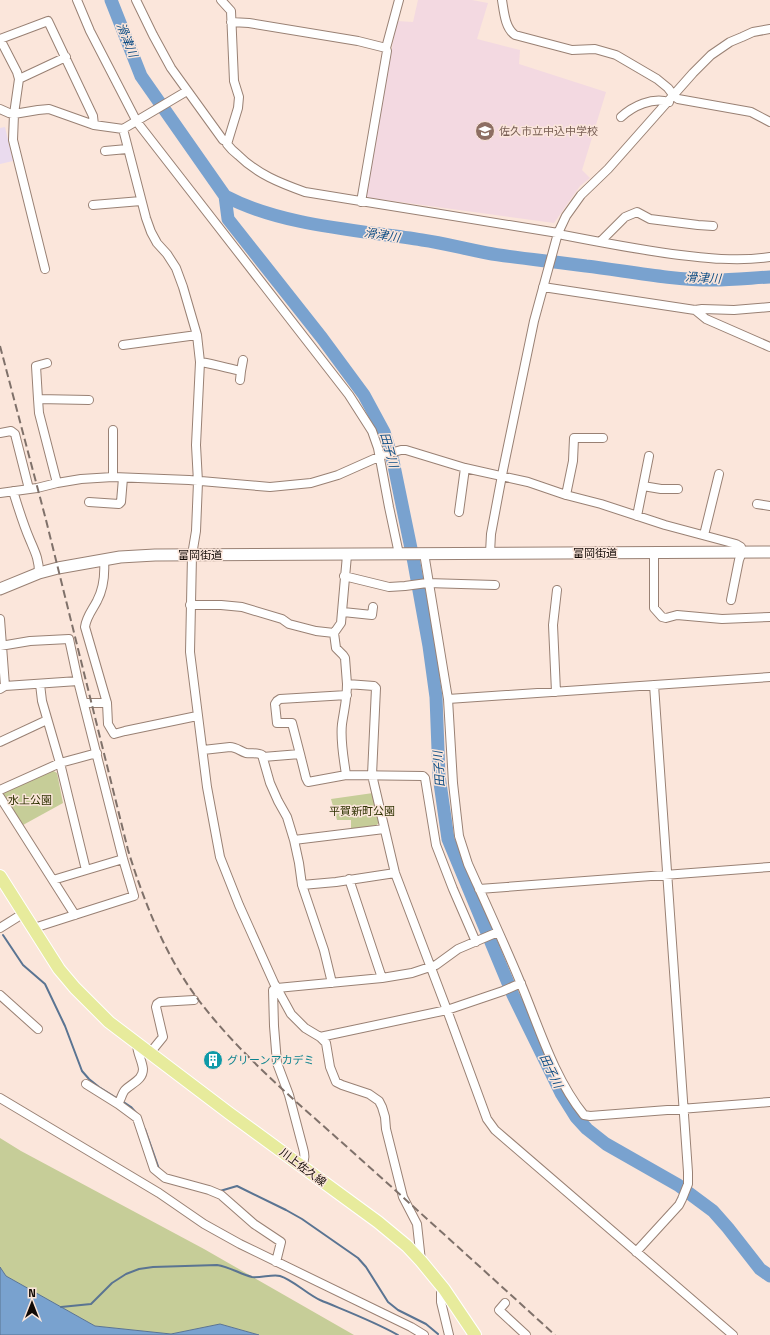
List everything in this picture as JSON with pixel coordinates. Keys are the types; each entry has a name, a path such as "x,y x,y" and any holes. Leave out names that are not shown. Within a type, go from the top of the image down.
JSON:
{"main road":[{"name":"富岡街道","path":"0,589 40,573 58,568 104,560 148,555 770,552"},
{"name":"川上佐久線","path":"0,876 63,973 75,988 109,1022 378,1222 407,1246 422,1261 444,1289 475,1335"}],"street":[{"path":"77,0 94,38 138,121 358,408 372,431 381,455 389,507 402,554"},
{"path":"146,0 137,1 156,42 171,68 186,92 223,140 228,141"},
{"path":"221,0 230,9 234,81 239,97 238,108 228,141 228,146 242,159 264,175 283,184 304,192 600,242 701,257 730,259 770,257"},
{"path":"361,202 386,48 399,0"},
{"path":"502,0 507,24 511,32 516,35 572,50 595,49 616,55 657,79 668,88 671,99"},
{"path":"45,269 13,140 14,114 19,79 0,39 48,21 93,116 94,125"},
{"path":"231,22 249,22 358,41 386,48"},
{"path":"490,554 491,534 534,321 558,234 566,216 581,195 608,169 703,63 730,42 753,32 770,28"},
{"path":"19,79 66,57"},
{"path":"0,109 14,114 49,109 94,125 123,129 186,92"},
{"path":"621,117 629,110 653,101 671,99 703,102 751,112 770,122"},
{"path":"123,129 127,149 137,180 141,202 151,232 176,268 197,335 200,362 196,445 198,482 196,531 192,555 190,652 207,787 220,857 239,905 277,988 292,1014 304,1028 320,1037 326,1043 330,1067 336,1082 369,1094 379,1101 385,1117 386,1130 403,1197 417,1224 422,1261"},
{"path":"105,151 127,149"},
{"path":"93,205 141,202"},
{"path":"600,242 624,218 637,212 650,219 713,226"},
{"path":"543,286 695,310 734,310 770,307"},
{"path":"695,310 706,319 770,347"},
{"path":"123,345 197,335"},
{"path":"240,380 243,360"},
{"path":"200,362 241,371"},
{"path":"48,363 36,366 39,413 57,483"},
{"path":"38,399 89,400"},
{"path":"113,430 113,477"},
{"path":"0,433 11,431 14,434 29,489"},
{"path":"566,495 573,461 574,438 603,438"},
{"path":"0,493 29,489 81,478 113,477 270,486 311,483 338,476 381,455 406,450 465,468 528,482 566,495 736,544 741,547 742,552 738,560 731,600"},
{"path":"637,516 649,456"},
{"path":"459,512 465,468"},
{"path":"704,535 719,474"},
{"path":"89,502 119,504 121,502 123,478"},
{"path":"643,486 661,489 678,489"},
{"path":"13,491 39,561 40,573"},
{"path":"757,504 770,506"},
{"path":"654,553 654,608 662,617 666,618 677,615 722,619 770,617"},
{"path":"422,554 448,699 453,783 459,836 496,933 544,1041 571,1097 584,1115 590,1116 770,1102"},
{"path":"346,775 342,739 342,725 347,695 345,658 336,648 334,633 341,623 343,612 344,576 347,555"},
{"path":"104,560 103,585 98,600 86,621 86,627 107,703 108,724 114,734 197,716"},
{"path":"344,576 389,587 428,582 455,585 495,585"},
{"path":"556,692 553,625 557,590"},
{"path":"190,605 242,607 282,619 289,624 316,631 334,633"},
{"path":"343,612 372,615 373,607"},
{"path":"0,619 2,687 78,681"},
{"path":"1,645 30,641 69,639 78,681 123,860 134,896 34,928"},
{"path":"448,699 770,677"},
{"path":"40,684 42,701 60,763 86,870"},
{"path":"347,684 374,686 376,688 372,775 395,873 448,1010 487,1119 495,1130 732,1335"},
{"path":"636,1252 682,1200 688,1184 654,686"},
{"path":"347,695 280,699 277,701 278,723 292,723 308,782 346,775 423,776 425,778 436,845 453,889 479,941"},
{"path":"84,703 107,703"},
{"path":"0,742 47,720"},
{"path":"203,750 234,747 247,753 259,753 262,755 270,783 278,802 287,817 294,840 302,885 324,950 332,983"},
{"path":"0,790 60,763 97,752"},
{"path":"263,757 300,754"},
{"path":"0,797 75,915"},
{"path":"294,840 384,829"},
{"path":"53,880 123,860"},
{"path":"479,889 770,867"},
{"path":"302,885 395,873"},
{"path":"350,879 382,978"},
{"path":"0,928 24,913"},
{"path":"302,1166 305,1156 289,1095 277,1063 273,990 277,988 382,978 412,973 431,967 458,949 496,933"},
{"path":"320,1037 448,1010 519,984"},
{"path":"0,995 38,1029"},
{"path":"150,1053 163,1037 156,1007 157,1004 160,1002 194,1000"},
{"path":"119,1101 125,1090 140,1079 142,1074 143,1067 137,1051 137,1044"},
{"path":"86,1084 119,1101 137,1118 154,1169 165,1178 209,1190 221,1196 254,1224 281,1242 276,1262"},
{"path":"0,1098 159,1193 204,1224 276,1262 411,1327 424,1335"},
{"path":"444,1289 441,1293 440,1302 449,1335"},
{"path":"505,1304 499,1310 526,1335"}],"shaded area":[{"name":"佐久市立中込中学校","path":"418,0 472,0 488,3 477,39 520,50 519,64 606,92 582,170 590,178 580,186 554,223 364,197 397,21 413,22"},
{"path":"5,127 13,161 0,164 0,128"}],"green space":[{"name":"水上公園","path":"52,770 57,773 63,803 23,825 2,793"},
{"name":"平賀新町公園","path":"373,793 379,822 377,825 351,830 351,820 337,820 331,799"},
{"path":"0,1138 21,1151 204,1249 354,1335 259,1335 220,1324 171,1334 95,1326 6,1276 0,1267"}],"water":[{"path":"0,1267 6,1276 95,1326 171,1334 220,1324 259,1335 0,1335"}],"waterway":[{"name":"滑津川","path":"111,0 141,76 225,196 247,206 271,214 321,226 430,241 512,257 681,279 720,280 770,277"},
{"name":"田子川","path":"225,196 228,219 322,338 364,395 384,432 393,461 429,646 436,697 439,776 448,839 513,995 561,1093 576,1117 587,1129 606,1144 678,1185 713,1211 760,1269 770,1276"},
{"path":"3,935 23,965 45,984 65,1026 82,1071 99,1087 118,1099"},
{"path":"122,1101 131,1107 138,1115"},
{"path":"145,1129 159,1169"},
{"path":"220,1191 237,1186 302,1219 358,1258 366,1267 388,1302 398,1310 426,1324 438,1334"},
{"path":"61,1307 91,1304 112,1283 126,1274 139,1269 153,1267 217,1265 252,1277 274,1275 280,1276 320,1300 398,1335"}],"railway":[{"path":"0,346 46,520 128,850 148,908 175,964 197,998 215,1020 233,1041 273,1081 555,1335"}],"place":[{"name":"佐久市立中込中学校","path":"485,131"},
{"name":"グリーンアカデミ","path":"213,1060"}]}
